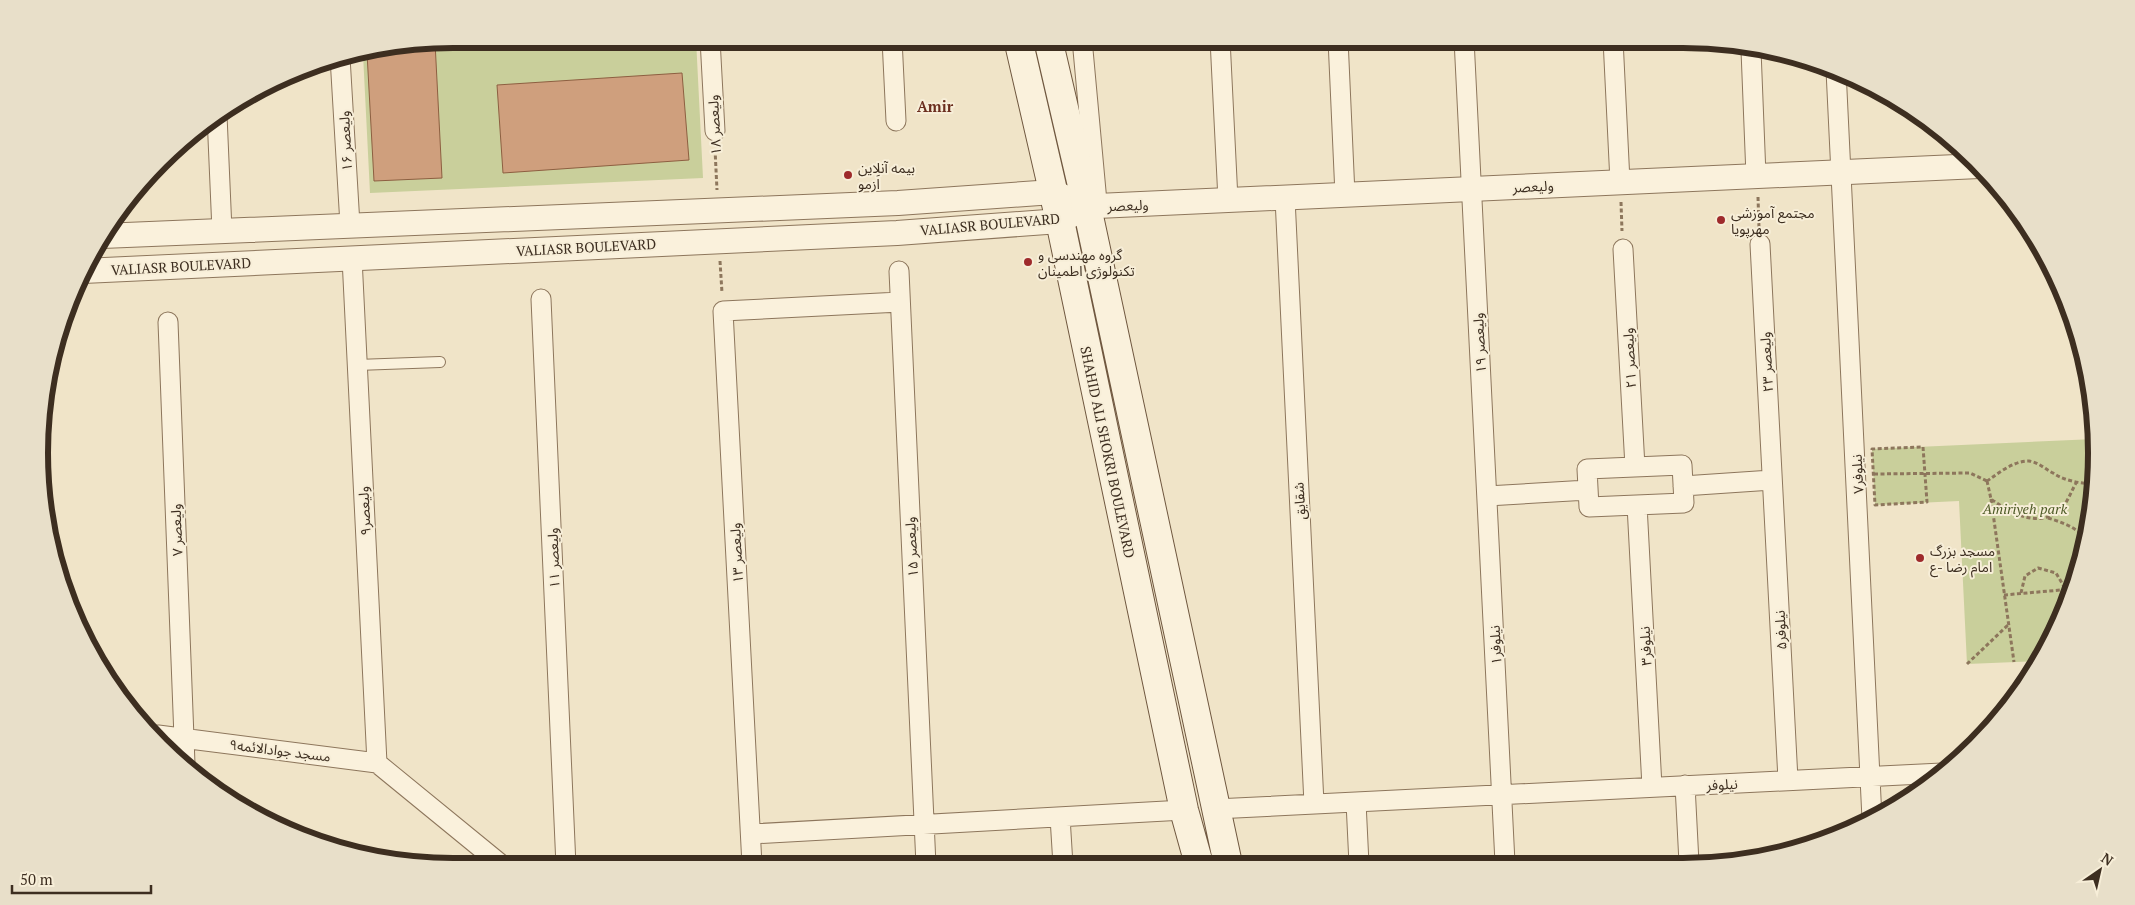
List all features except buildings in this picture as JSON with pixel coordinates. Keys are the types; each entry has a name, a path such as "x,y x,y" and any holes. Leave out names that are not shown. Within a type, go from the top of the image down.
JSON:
{"main road":[{"name":"SHAHID ALI SHOKRI BOULEVARD","path":"1020,48 1054,192 1184,810 1196,858"},
{"path":"1050,48 1092,206 1114,333 1227,858"},
{"path":"1084,336 1114,333"}],"street":[{"name":"ولیعصر ۱۸","path":"710,48 715,131"},
{"path":"892,48 896,121"},
{"path":"1083,48 1092,206"},
{"path":"1220,48 1228,200"},
{"path":"1338,48 1345,195"},
{"name":"ولیعصر ۱۹","path":"1464,48 1487,496"},
{"path":"1613,48 1620,182"},
{"path":"1751,53 1756,176"},
{"name":"ولیعصر ۱۶","path":"340,63 350,226"},
{"name":"نیلوفر۷","path":"1837,78 1843,173 1872,811"},
{"path":"217,123 222,231"},
{"name":"ولیعصر","path":"1092,206 1969,166"},
{"name":"VALIASR BOULEVARD","path":"111,235 898,203 1054,192 1092,206"},
{"name":"شقایق","path":"1285,198 1314,804"},
{"name":"VALIASR BOULEVARD","path":"90,271 897,233 1060,220 1092,206"},
{"path":"350,226 352,258"},
{"name":"ولیعصر ۲۳","path":"1760,244 1772,480"},
{"name":"ولیعصر ۲۱","path":"1624,249 1635,467"},
{"name":"ولیعصر۹","path":"352,258 376,763"},
{"name":"ولیعصر ۱۵","path":"899,271 926,858"},
{"name":"ولیعصر ۱۱","path":"541,299 566,858"},
{"path":"723,311 900,302"},
{"name":"ولیعصر ۱۳","path":"723,311 752,858"},
{"name":"ولیعصر ۷","path":"168,322 185,757"},
{"path":"1682,465 1683,486 1684,503 1589,507 1587,468 1682,465"},
{"path":"1683,486 1772,480"},
{"name":"نیلوفر۵","path":"1772,480 1788,780"},
{"path":"1487,496 1588,490"},
{"name":"نیلوفر۱","path":"1487,496 1505,858"},
{"name":"نیلوفر۳","path":"1637,505 1652,787"},
{"name":"مسجد جوادالائمه۹","path":"163,736 376,763"},
{"path":"376,763 493,858"},
{"name":"نیلوفر","path":"1215,810 1930,774"},
{"path":"1686,786 1689,858"},
{"path":"1356,802 1359,858"},
{"path":"751,834 1184,810"},
{"path":"1060,817 1063,858"}],"lane":[{"path":"357,365 440,362"}],"path":[{"name":"ولیعصر ۱۸","path":"715,131 718,210"},
{"path":"1756,176 1760,244"},
{"path":"1620,182 1624,249"},
{"path":"718,241 723,311"},
{"path":"1924,447 1925,474 1927,502 1875,505 1872,449 1924,447"},
{"path":"1987,481 2007,467 2028,461 2042,465 2053,474 2076,483 2086,484"},
{"path":"1874,474 1970,473 1987,481"},
{"path":"1987,481 2014,662"},
{"path":"2048,518 2064,505 2076,483"},
{"path":"1991,499 2008,511 2031,519 2048,518 2064,523 2080,532"},
{"path":"2021,593 2025,576 2038,568 2056,573 2064,587"},
{"path":"2004,595 2063,590"},
{"path":"1967,664 2008,624"}],"green space":[{"path":"426,48 696,48 703,178 370,193 363,57"},
{"name":"Amiriyeh park","path":"2088,439 2087,479 2080,532 2074,557 2057,607 2046,632 2029,661 1967,664 1959,501 1875,505 1872,449"}],"place":[{"name":"بیمه آنلاین اَزمو","path":"848,175"},
{"name":"مجتمع آموزشی مهرپویا","path":"1721,220"},
{"name":"گروه مهندسی و تکنولوژی اطمینان","path":"1028,262"},
{"name":"مسجد بزرگ امام رضا -ع","path":"1920,558"}],"district":[{"name":"Amir","path":"935,106"}]}
